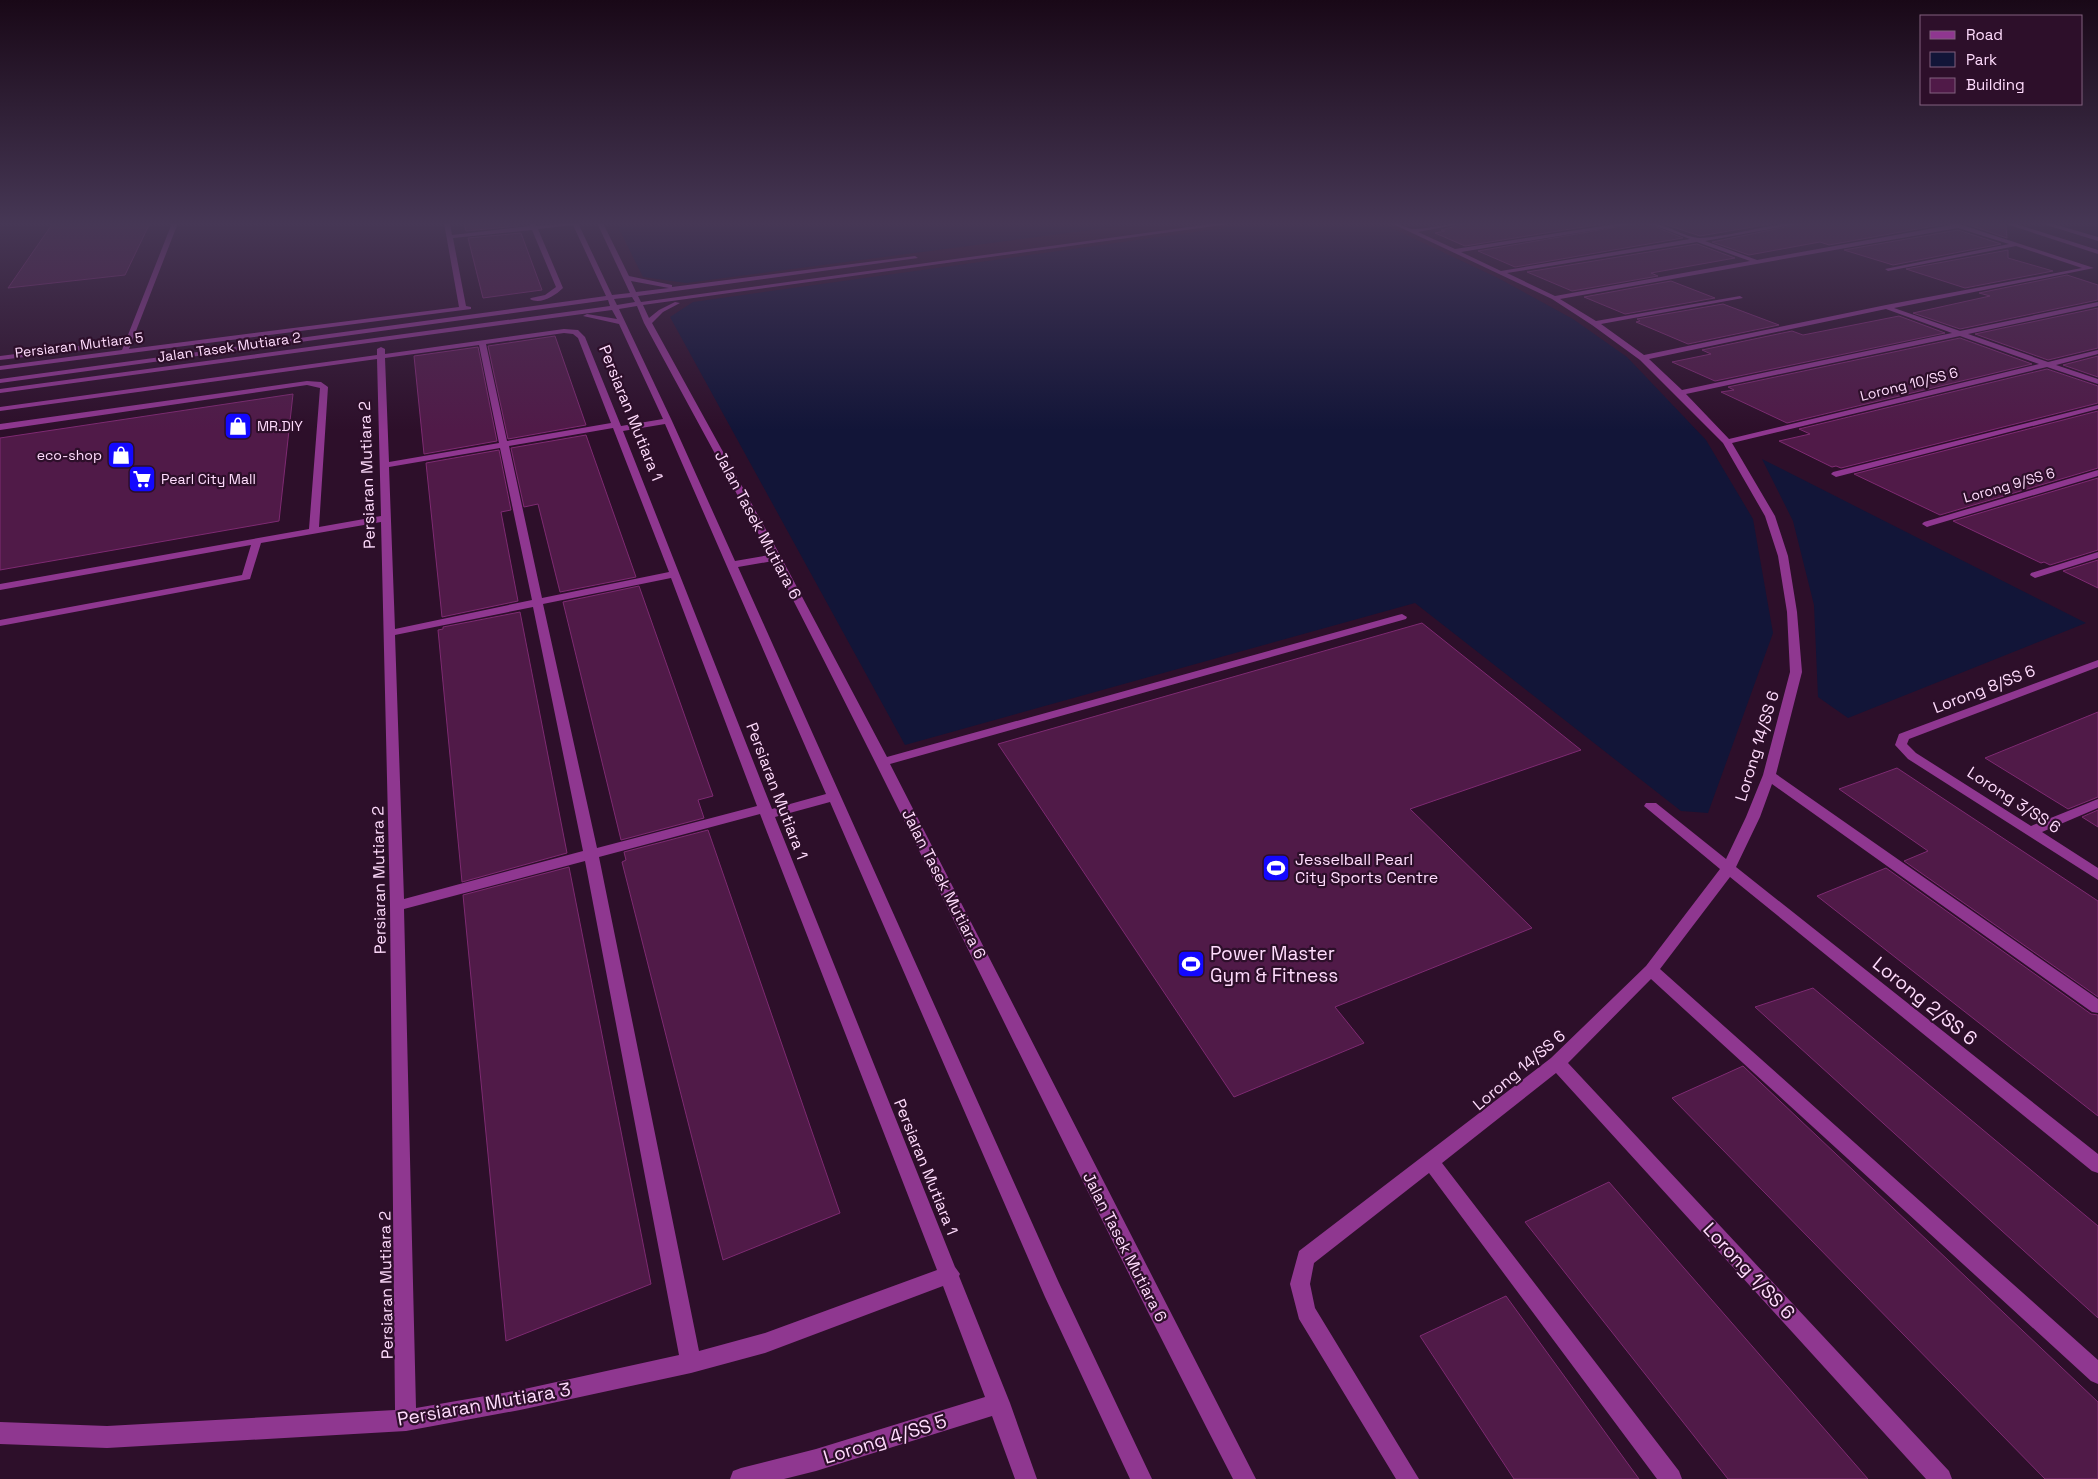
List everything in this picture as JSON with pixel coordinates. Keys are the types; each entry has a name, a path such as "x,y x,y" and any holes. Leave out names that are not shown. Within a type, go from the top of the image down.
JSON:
{"street":[{"path":"125,352 148,292"},
{"path":"460,292 463,309"},
{"name":"Persiaran Mutiara 5","path":"0,368 463,309 547,297 554,292"},
{"path":"551,305 589,292"},
{"path":"608,292 668,420 730,565 1060,1308 1141,1479"},
{"name":"Jalan Tasek Mutiara 6","path":"634,292 648,323 776,557 883,762 1172,1341 1245,1479"},
{"path":"637,299 669,292"},
{"path":"637,299 688,298 731,292"},
{"name":"Lorong 14/SS 6","path":"1408,1479 1306,1312 1300,1284 1306,1258 1556,1063 1651,970 1728,869 1753,817 1769,775 1796,672 1792,612 1783,556 1770,516 1727,442 1643,358 1595,323 1542,292"},
{"path":"1554,298 1587,292"},
{"path":"1643,358 1886,307 1968,292"},
{"name":"Jalan Tasek Mutiara 2","path":"0,382 611,297 637,299"},
{"path":"648,323 668,307 688,298"},
{"path":"1595,323 1740,298"},
{"name":"Jalan Tasek Mutiara 2","path":"0,391 614,308 637,299"},
{"path":"1680,393 2098,304"},
{"path":"1886,307 2098,382"},
{"path":"570,314 622,322"},
{"name":"Persiaran Mutiara 1","path":"482,342 564,331 574,332 581,337 618,427 766,811 950,1274 1026,1479"},
{"path":"222,351 223,339"},
{"name":"Persiaran Mutiara 2","path":"380,339 397,906 406,1420"},
{"path":"0,358 128,342"},
{"path":"0,409 482,342 591,854 691,1363"},
{"name":"Lorong 10/SS 6","path":"1727,442 2098,352"},
{"path":"0,427 307,383 318,384 324,387 314,530"},
{"path":"1836,474 2098,407"},
{"path":"384,465 503,444 668,420"},
{"name":"Lorong 9/SS 6","path":"1927,524 2098,473"},
{"path":"0,587 386,518"},
{"path":"0,623 246,577 257,541"},
{"path":"2035,575 2098,554"},
{"path":"730,565 776,557"},
{"path":"389,633 674,574"},
{"path":"883,762 1402,617"},
{"name":"Lorong 8/SS 6","path":"1912,756 1902,745 1903,738 2098,663"},
{"name":"Lorong 3/SS 6","path":"1912,756 2098,875"},
{"path":"1769,775 2098,1007"},
{"path":"397,906 591,854 833,796"},
{"path":"2030,832 2098,802"},
{"name":"Lorong 2/SS 6","path":"1651,806 2098,1165"},
{"path":"1651,970 2098,1374"},
{"name":"Lorong 1/SS 6","path":"1556,1063 1941,1479"},
{"path":"1431,1162 1671,1479"},
{"name":"Persiaran Mutiara 3","path":"0,1433 107,1437 406,1420 520,1400 691,1363 765,1343 886,1300 950,1274"},
{"name":"Lorong 4/SS 5","path":"741,1479 816,1460 999,1404"}],"green space":[{"path":"765,292 1524,292 1573,319 1627,357 1706,440 1753,519 1773,633 1708,813 1681,811 1415,603 905,745 670,317 693,302"},
{"path":"1762,459 2086,623 1848,718 1818,697 1814,605 1793,521"}],"building":[{"path":"482,292 527,292 483,298"},
{"path":"1611,292 1700,292 1715,298 1625,314 1584,297"},
{"path":"2098,292 2098,300 1960,329 1913,313 1990,296 1979,293"},
{"path":"1723,304 1779,325 1688,344 1636,322 1640,321 1637,319"},
{"path":"2098,308 2098,348 2048,360 1975,334"},
{"path":"1899,316 1945,333 1715,381 1672,362 1711,354 1702,350 1792,331 1803,335"},
{"path":"555,336 586,425 508,439 488,346"},
{"path":"1960,338 2032,364 1787,423 1721,392 1734,390 1728,387"},
{"path":"478,347 497,441 424,454 414,356"},
{"path":"2098,356 2098,377 2063,365"},
{"path":"2047,369 2098,386 2098,403 1841,468 1832,467 1779,441 1810,434 1799,429"},
{"name":"Pearl City Mall","path":"293,394 279,521 0,570 0,438"},
{"path":"2098,411 2098,468 1940,515 1854,474"},
{"path":"586,435 636,577 560,592 538,504 524,507 511,448"},
{"path":"499,450 511,510 501,512 518,601 442,617 426,463"},
{"path":"2098,478 2098,550 2050,565 2044,562 2041,563 1953,521"},
{"path":"2098,560 2098,588 2063,571"},
{"path":"639,586 713,796 698,800 704,818 621,840 563,602"},
{"path":"520,612 567,853 462,882 438,630 443,629 443,627"},
{"name":"Jesselball Pearl City Sports Centre","path":"1422,623 1581,750 1410,809 1532,928 1335,1007 1364,1043 1234,1097 998,744"},
{"path":"2098,712 2098,797 2068,809 1985,758"},
{"path":"1897,768 2098,901 2098,997 1904,861 1928,851 1839,789"},
{"path":"2098,810 2098,827 2082,817"},
{"path":"708,830 840,1213 723,1260 622,862 626,860 624,852"},
{"path":"569,867 651,1284 506,1341 463,895"},
{"path":"1886,868 2091,1014 2098,1015 2098,1116 1817,896"},
{"path":"1813,988 2098,1226 2098,1318 1755,1007"},
{"path":"1743,1066 2098,1402 2098,1479 2045,1479 1672,1098"},
{"path":"1609,1182 1868,1479 1728,1479 1525,1222"},
{"path":"1506,1296 1639,1479 1514,1479 1420,1336"}],"place":[{"name":"MR.DIY","path":"238,426"},
{"name":"eco-shop","path":"121,455"},
{"name":"Pearl City Mall","path":"142,479"},
{"name":"Jesselball Pearl City Sports Centre","path":"1276,868"},
{"name":"Power Master Gym & Fitness","path":"1191,964"}]}
